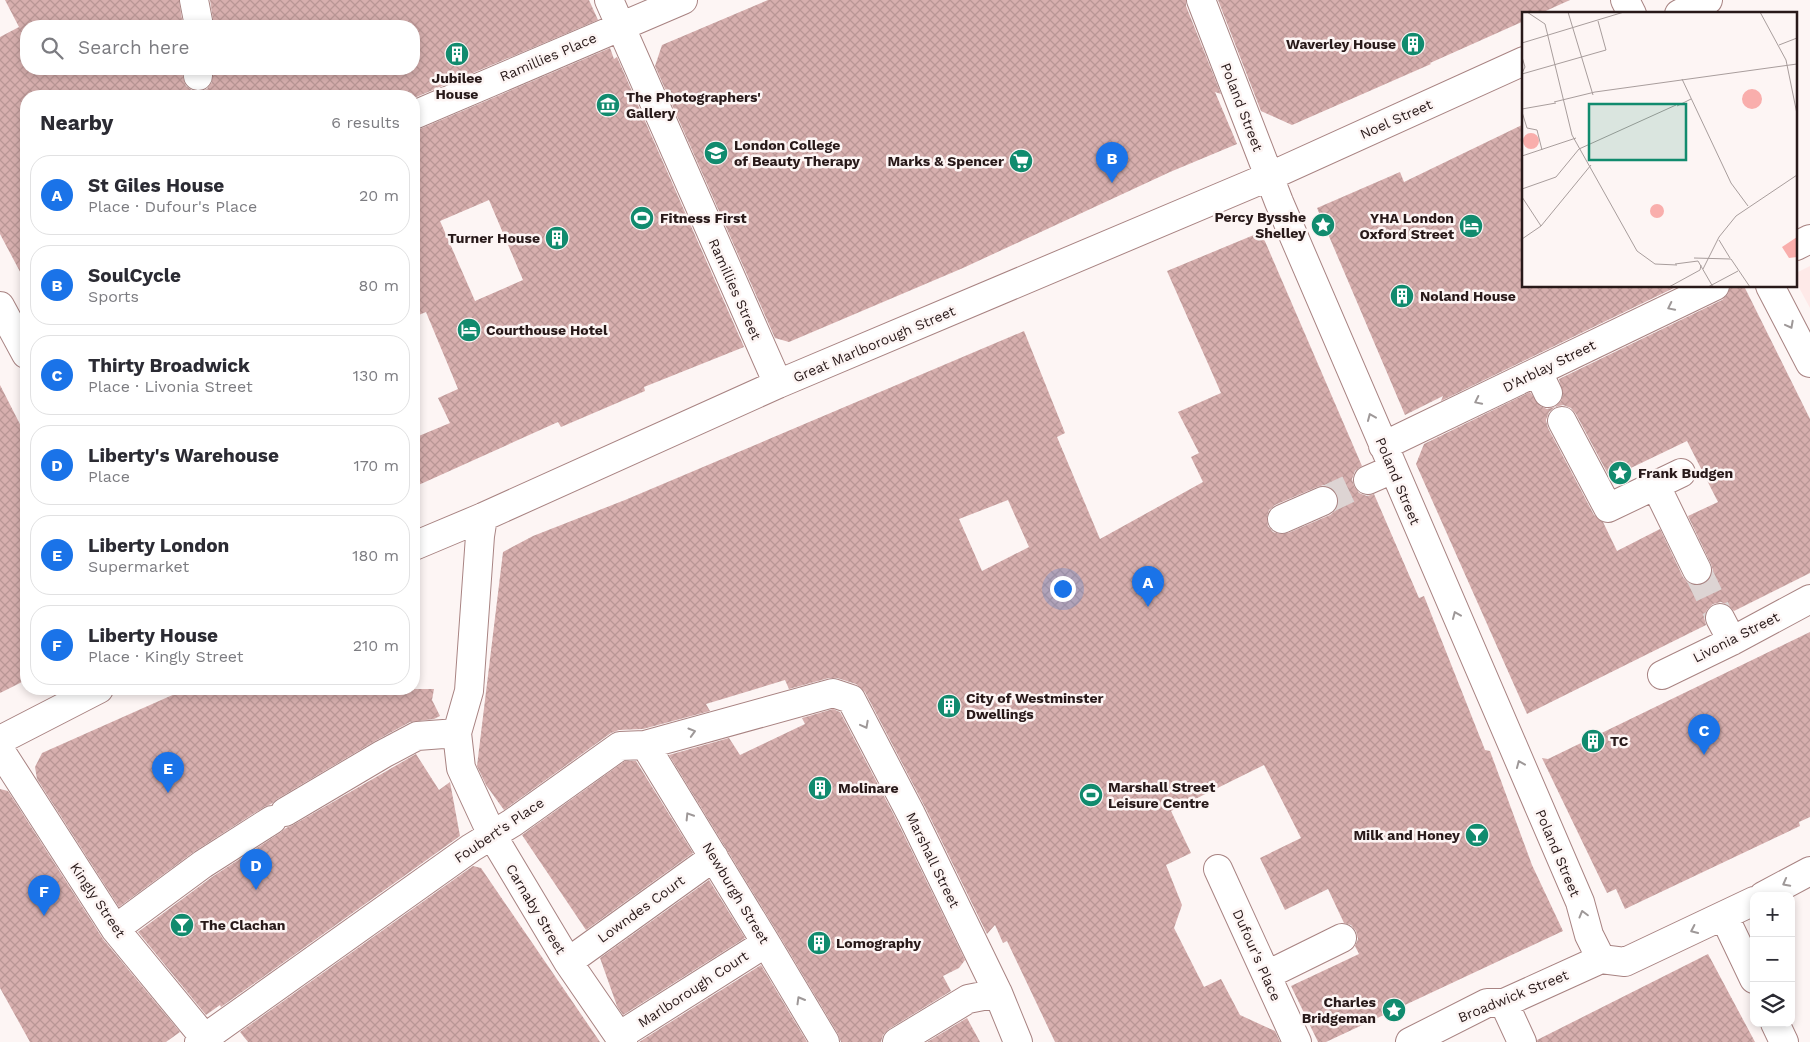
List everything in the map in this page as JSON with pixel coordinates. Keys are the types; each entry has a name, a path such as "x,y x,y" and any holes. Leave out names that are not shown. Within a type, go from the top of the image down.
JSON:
{"street":[{"path":"194,0 198,20"},
{"name":"Ramillies Street","path":"609,0 778,384"},
{"name":"Ramillies Place","path":"420,111 683,0"},
{"name":"Poland Street","path":"1201,0 1268,177 1576,893 1589,935 1601,959"},
{"path":"1683,12 1708,0"},
{"name":"Noel Street","path":"1268,177 1522,62"},
{"name":"Great Marlborough Street","path":"420,543 778,384 1268,177"},
{"path":"1798,245 1810,239"},
{"name":"D'Arblay Street","path":"1368,480 1388,457 1543,382 1711,288"},
{"path":"1771,288 1810,363"},
{"path":"0,306 20,343"},
{"path":"1562,421 1608,508 1681,473"},
{"path":"1656,486 1697,570"},
{"path":"1282,519 1323,501"},
{"path":"115,929 203,864 383,754 417,736 457,734 469,691 483,517"},
{"name":"Livonia Street","path":"1662,675 1726,629 1810,599"},
{"name":"Foubert's Place","path":"204,1041 620,746 646,745 833,693"},
{"name":"Marshall Street","path":"833,693 851,698 913,818 998,993 1018,1042"},
{"path":"0,740 87,695"},
{"name":"Carnaby Street","path":"457,734 461,768 492,835 568,962 621,1039"},
{"name":"Newburgh Street","path":"646,745 825,1042"},
{"name":"Kingly Street","path":"0,750 115,929 204,1041"},
{"name":"Lowndes Court","path":"568,962 714,857"},
{"name":"Dufour's Place","path":"1218,869 1297,1042"},
{"path":"1771,892 1810,871"},
{"path":"1601,959 1625,962 1750,903"},
{"path":"1724,916 1750,971"},
{"path":"1266,975 1342,938"},
{"name":"Marlborough Court","path":"621,1039 766,943"},
{"name":"Broadwick Street","path":"1410,1042 1487,1003 1504,1003 1601,959"},
{"path":"897,1042 968,999 998,993"},
{"path":"1504,1003 1522,1042"},
{"path":"1777,1027 1784,1042"}],"shaded area":[{"path":"1810,266 1810,308 1798,286 1798,272"}],"building":[{"path":"5,0 179,0 182,20 20,20 20,75 183,75 186,86 192,90 20,90 20,272 0,234 0,37 19,27"},
{"path":"210,0 589,0 598,20 420,95 420,90 204,90 207,89 212,82 213,75 420,75 420,20 213,20"},
{"path":"768,0 1186,0 1186,6 1221,94 1215,92 1237,144 1170,172 963,268 789,342 775,338 655,66 662,45"},
{"path":"1218,0 1570,0 1543,12 1522,12 1522,22 1292,125 1261,111"},
{"path":"610,48 614,59 617,57 744,347 644,387 645,391 561,427 558,422 420,484 420,436 450,423 438,398 458,389 426,312 420,314 420,129","holes":["489,200 523,280 475,301 440,221"]},
{"path":"1522,125 1522,288 1674,288 1441,401 1443,396 1405,415 1317,208 1400,172 1404,182"},
{"path":"1261,232 1362,466 1355,471 1352,479 1354,486 1359,493 1367,496 1374,494 1419,598 1424,596 1485,750 1490,751 1532,865 1563,931 1326,1042 1318,1042 1291,986 1359,954 1355,946 1358,939 1356,931 1351,925 1344,923 1328,889 1285,910 1260,858 1301,838 1264,765 1171,811 1191,853 1166,865 1182,905 1174,928 1204,987 1221,979 1240,1015 1275,1031 1280,1042 1055,1042 1007,941 1003,943 995,925 987,934 925,807 865,692 856,684 837,678 829,678 789,689 785,680 706,704 710,711 643,729 619,730 611,733 504,810 486,785 477,766 503,552 533,536 625,500 1024,331 1065,433 1057,437 1100,539 1203,482 1191,457 1199,453 1178,412 1221,393 1167,271","holes":["1324,485 1332,488 1337,495 1338,503 1336,510 1330,515 1288,533 1280,534 1273,532 1268,526 1267,517 1269,510 1275,505","1008,500 1029,547 982,571 959,519"]},
{"path":"1730,288 1745,288 1810,419 1810,573 1734,611 1728,605 1721,602 1713,604 1707,610 1704,617 1706,625 1527,714 1416,464 1424,444 1530,392 1540,406 1547,409 1555,407 1561,401 1563,395 1559,379 1722,300 1728,294","holes":["1563,405 1571,408 1576,414 1610,478 1687,441 1718,502 1688,516 1713,571 1710,578 1704,584 1695,585 1688,583 1683,577 1660,529 1617,551 1603,522 1594,515 1548,428 1546,420 1549,412 1555,407"]},
{"path":"0,385 20,424 20,683 0,693"},
{"path":"1810,632 1810,817 1799,822 1800,826 1625,909 1616,889 1607,893 1542,758 1548,759"},
{"path":"420,689 434,689 432,700 440,716 434,719 410,722 277,799 195,851 119,907 37,779 35,767 42,753 172,695 420,695"},
{"path":"833,709 840,712 897,821 965,960 959,968 943,976 951,991 889,1029 883,1035 881,1042 841,1042 779,935 669,755 729,738 740,755 805,724 802,718"},
{"path":"416,754 439,790 450,782 460,836 221,1007 220,1005 206,1015 138,932 212,877 286,828"},
{"path":"625,761 636,761 693,853 586,930 522,835"},
{"path":"0,789 8,791 103,939 180,1032 166,1042 30,1042 0,988"},
{"path":"473,866 481,868 600,1042 248,1042 240,1032"},
{"path":"709,880 745,938 623,1015 617,1006 600,958"},
{"path":"1708,954 1755,1042 1537,1042 1537,1040"},
{"path":"761,965 807,1042 639,1042"},
{"path":"967,1018 980,1042 927,1042"}],"tunnel":[{"path":"1323,501 1368,480"},
{"path":"1697,570 1720,618"}],"place":[{"name":"Waverley House","path":"1413,44"},
{"name":"Jubilee House","path":"457,54"},
{"name":"The Photographers' Gallery","path":"608,105"},
{"name":"London College of Beauty Therapy","path":"716,153"},
{"name":"Marks & Spencer","path":"1021,161"},
{"name":"SoulCycle","path":"1112,183"},
{"name":"Fitness First","path":"642,218"},
{"name":"Percy Bysshe Shelley","path":"1323,225"},
{"name":"YHA London Oxford Street","path":"1471,226"},
{"name":"Turner House","path":"557,238"},
{"name":"Noland House","path":"1402,296"},
{"name":"Courthouse Hotel","path":"469,330"},
{"name":"Frank Budgen","path":"1620,473"},
{"name":"St Giles House","path":"1148,607"},
{"name":"City of Westminster Dwellings","path":"949,706"},
{"name":"TC","path":"1593,741"},
{"name":"Thirty Broadwick","path":"1704,755"},
{"name":"Molinare","path":"820,788"},
{"name":"Liberty London","path":"168,793"},
{"name":"Marshall Street Leisure Centre","path":"1091,795"},
{"name":"Milk and Honey","path":"1477,835"},
{"name":"Liberty's Warehouse","path":"256,890"},
{"name":"Liberty House","path":"44,916"},
{"name":"The Clachan","path":"182,925"},
{"name":"Lomography","path":"819,943"},
{"name":"Charles Bridgeman","path":"1394,1010"}]}
